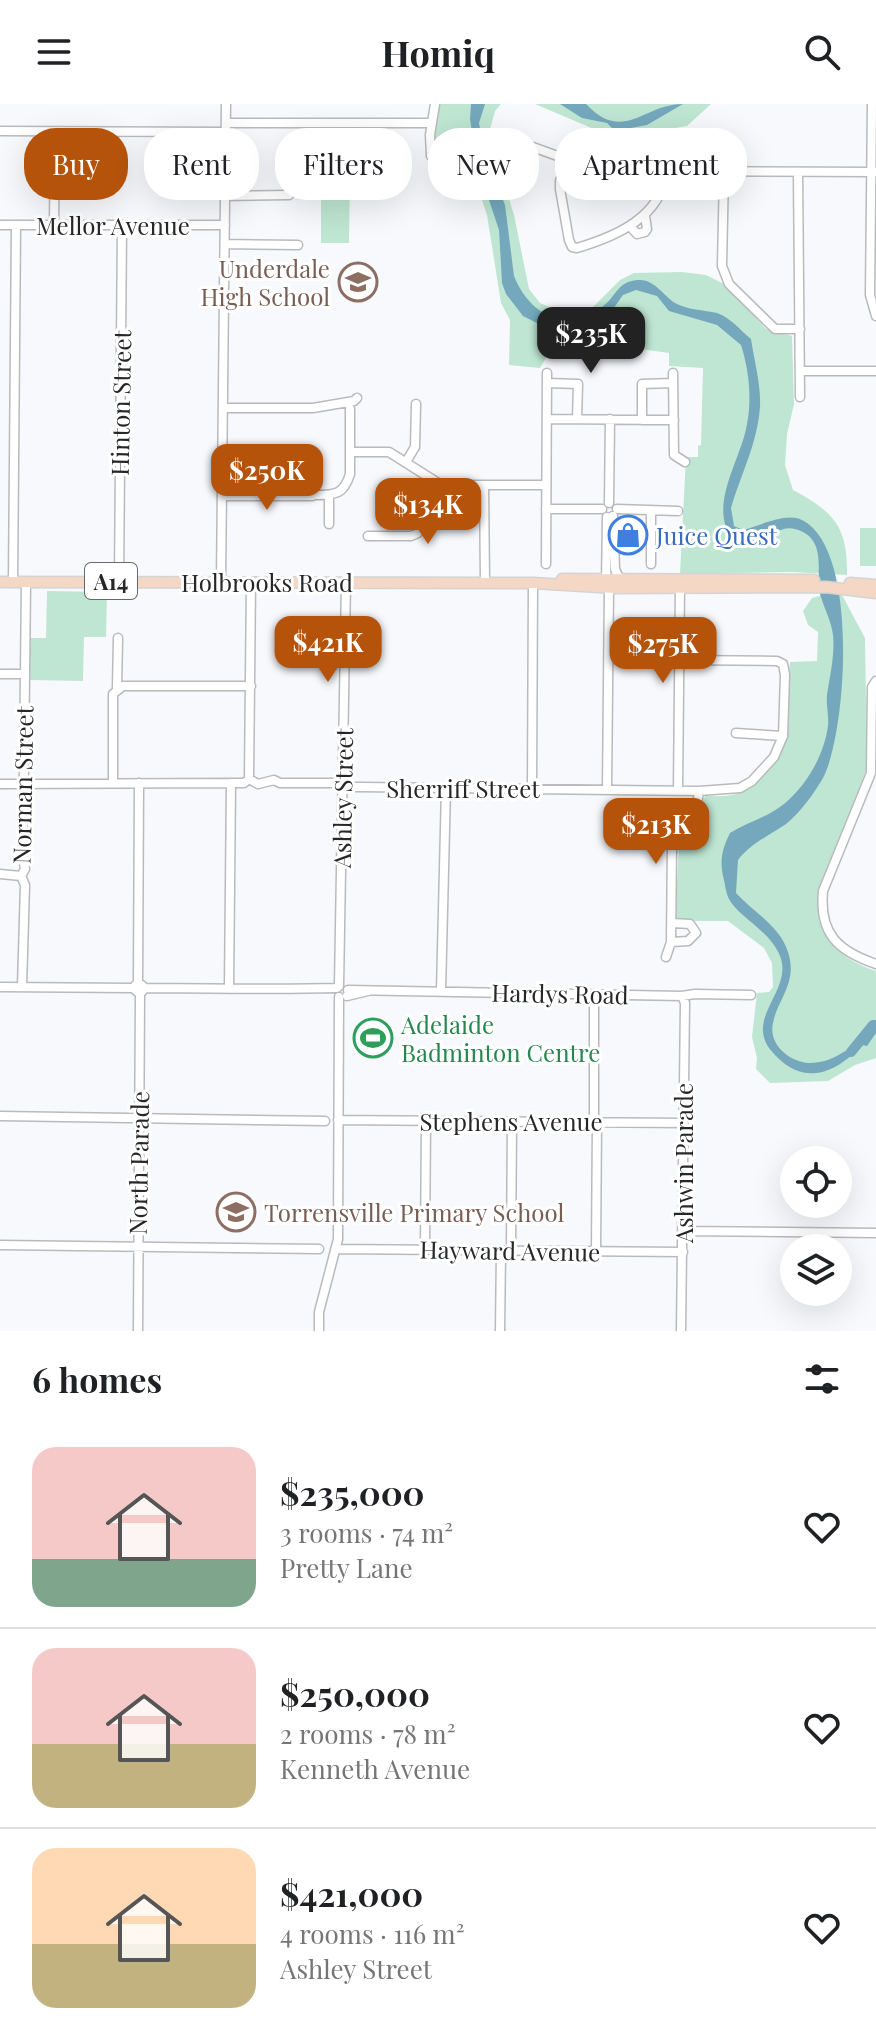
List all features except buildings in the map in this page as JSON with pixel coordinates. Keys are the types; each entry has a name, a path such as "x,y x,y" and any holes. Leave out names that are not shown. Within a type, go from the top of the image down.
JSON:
{"main road":[{"name":"Holbrooks Road","path":"607,584 619,578 680,583"},
{"name":"Holbrooks Road","path":"0,582 876,585"},
{"name":"Holbrooks Road","path":"851,586 876,593"}],"street":[{"path":"225,127 226,104"},
{"path":"431,128 435,104"},
{"path":"872,104 874,172 870,295 876,316"},
{"path":"128,130 431,123"},
{"path":"0,131 24,131"},
{"path":"747,172 874,172"},
{"path":"798,173 800,397"},
{"path":"54,200 54,224"},
{"path":"221,582 225,200"},
{"path":"562,200 569,240 572,247 577,248 630,226 645,216 656,200"},
{"path":"723,200 722,266 726,280 775,329 800,329"},
{"path":"630,226 637,234 645,232 645,216"},
{"name":"Mellor Avenue","path":"0,225 225,225"},
{"path":"13,582 16,225"},
{"name":"Hinton Street","path":"119,581 122,225"},
{"path":"225,244 298,245"},
{"path":"800,371 876,371"},
{"path":"546,564 547,373"},
{"path":"642,420 642,384 673,378 674,455 685,462"},
{"path":"548,383 578,384 577,419"},
{"path":"223,408 313,408 357,398"},
{"path":"406,462 415,447 416,404"},
{"path":"222,496 336,495 343,491 350,474 350,409"},
{"path":"548,419 674,420"},
{"path":"607,789 610,419"},
{"path":"350,452 389,452 438,483 546,485"},
{"path":"368,536 411,536 418,533 420,511 438,483"},
{"path":"484,485 485,559 489,582"},
{"path":"329,495 329,524"},
{"path":"546,509 678,511"},
{"path":"651,510 651,564"},
{"path":"610,511 615,569 619,578"},
{"path":"471,582 485,559"},
{"name":"Norman Street","path":"22,987 26,582"},
{"path":"249,779 251,582"},
{"name":"Ashley Street","path":"319,1331 319,1312 336,1249 346,582"},
{"path":"532,788 533,583"},
{"path":"678,790 680,583"},
{"path":"113,783 113,694 117,688 118,638"},
{"name":"Sherriff Street","path":"0,784 244,783 249,779 258,784 274,780 280,783 337,783 343,787 699,791 740,788 752,781 774,757 783,736 783,664 777,661 679,660"},
{"path":"0,674 23,674"},
{"path":"876,681 872,687 874,774 823,891 822,903 823,916 836,941 853,956 876,964"},
{"path":"117,688 251,686"},
{"path":"736,733 783,736"},
{"name":"North Parade","path":"138,1331 139,783"},
{"path":"229,988 231,783"},
{"path":"441,991 446,788"},
{"path":"666,957 672,923 672,843 690,824 697,809 699,791"},
{"path":"0,874 21,876"},
{"path":"671,942 688,941 696,933 690,924 672,923"},
{"name":"Hardys Road","path":"0,987 751,995"},
{"path":"594,994 596,1251"},
{"name":"Ashwin Parade","path":"681,1331 685,1003 682,996"},
{"path":"0,1116 325,1121"},
{"name":"Stephens Avenue","path":"338,1120 683,1123"},
{"path":"425,1250 426,1121"},
{"path":"500,1331 512,1122"},
{"path":"683,1231 876,1233"},
{"path":"0,1245 319,1249"},
{"name":"Hayward Avenue","path":"336,1249 683,1252"}],"green space":[{"path":"440,104 501,104 495,111 490,128 436,128"},
{"path":"535,104 711,104 687,126 591,128"},
{"path":"321,200 350,200 349,243 321,243"},
{"path":"482,200 509,200 529,289 540,303 554,309 593,307 620,280 634,273 682,272 706,275 724,284 766,329 792,336 794,404 787,434 785,465 793,490 819,506 836,523 845,545 847,575 792,572 680,574 686,457 698,457 698,446 701,445 703,368 669,366 669,353 627,347 550,351 540,368 509,365 510,320 501,303"},
{"path":"860,528 876,528 876,566 860,566"},
{"path":"47,591 107,592 106,637 84,637 83,681 30,680 30,638 46,638"},
{"path":"830,593 842,595 865,638 867,768 818,895 823,923 833,944 850,960 876,971 876,1058 855,1065 828,1081 770,1083 756,1069 752,1037 757,993 769,992 773,987 772,963 764,948 728,921 675,921 679,843 697,822 705,796 729,796 742,791 770,768 778,755 786,726 790,662 817,661 818,632 808,625 803,611 812,598"}],"water":[{"path":"471,104 485,104 480,128 471,128"},
{"path":"560,104 586,104 599,115 623,122 683,104 647,125 631,128 612,128 607,123 582,118"},
{"path":"489,200 503,200 505,205 514,276 529,301 550,316 575,319 588,315 602,307 626,283 644,280 680,305 722,315 751,339 758,381 759,419 731,508 734,526 743,530 795,518 802,520 820,537 833,565 840,601 842,681 832,752 824,776 807,802 786,824 754,844 738,860 736,893 773,927 788,952 791,973 775,1014 772,1031 782,1050 802,1062 819,1062 855,1044 876,1023 876,1033 867,1046 862,1045 842,1062 822,1072 800,1072 789,1067 766,1043 764,1022 782,976 780,956 768,938 732,904 722,867 723,850 730,833 784,804 813,769 823,748 828,726 827,695 833,650 832,630 820,594 818,552 810,538 790,528 759,541 734,541 726,528 724,499 749,414 749,384 741,345 717,325 669,311 657,296 636,290 623,295 606,319 588,327 547,328 523,316 506,294 502,283 499,230"}],"waterway":[{"path":"851,1052 876,1025"}],"place":[{"name":"Underdale High School","path":"358,282"},
{"name":"Juice Quest","path":"628,535"},
{"name":"Adelaide Badminton Centre","path":"373,1038"},
{"name":"Torrensville Primary School","path":"236,1212"}]}
